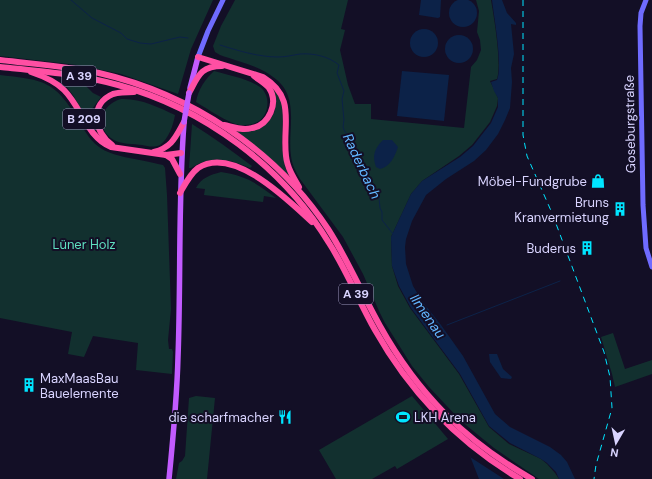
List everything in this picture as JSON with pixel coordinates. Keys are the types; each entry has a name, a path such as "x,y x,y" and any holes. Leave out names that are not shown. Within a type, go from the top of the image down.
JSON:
{"highway":[{"path":"198,57 264,77 278,88 286,106 286,158 291,174 304,197"},
{"name":"A 39","path":"0,60 75,69 120,79 142,86 177,100 220,124 262,155 304,197 328,229 352,269 373,314 387,338 407,369 424,391 441,410 474,441 506,464 532,479"},
{"path":"189,93 200,74 206,69 213,66 227,66"},
{"name":"A 39","path":"0,67 90,78 140,92 175,106 196,117 235,142 263,165 305,208 322,232 346,272 374,329 390,356 410,384 437,414 462,437 487,457 520,479"},
{"name":"B 209","path":"16,68 44,77 55,82 64,89 72,98 95,136 106,144 119,148 166,155"},
{"name":"A 39","path":"220,124 242,129 251,129 261,124 269,116 272,109 272,94 265,84 250,73"},
{"path":"119,148 105,139 99,131 96,123 97,114 105,99 112,95 120,92 140,92"},
{"path":"152,153 166,148 171,144 184,122"},
{"path":"166,155 182,153"},
{"path":"166,155 172,159 180,174"},
{"path":"180,193 192,174 199,168 215,163 233,165 245,170 277,190 322,232"}],"main road":[{"path":"169,479 177,389 180,278 180,174 184,122 189,93 198,57"}],"street":[{"path":"198,57 208,31 223,0"},
{"name":"Goseburgstraße","path":"646,0 641,13 640,26 643,205 646,248 652,267"}],"green space":[{"path":"0,0 213,0 191,49 178,94 121,74 77,65 0,56"},
{"path":"235,0 348,0 341,29 345,30 340,50 348,85 355,104 371,104 371,119 464,128 471,67 477,60 481,50 477,32 479,11 476,0 491,0 499,63 497,79 490,81 498,98 497,106 490,122 472,145 459,156 422,181 411,194 391,237 392,266 398,286 410,308 459,374 489,427 509,444 541,459 559,479 539,479 494,448 461,421 429,387 412,366 385,323 363,274 343,237 300,179 296,171 292,162 290,146 290,103 282,85 268,73 215,52 213,46 221,26"},
{"path":"214,71 255,84 264,91 267,106 266,112 260,120 250,125 235,124 196,102 202,85"},
{"name":"Lüner Holz","path":"0,75 38,81 55,90 71,108 89,137 98,147 114,154 163,165 165,168 171,309 168,340 169,349 172,349 173,352 172,374 136,370 138,343 93,336 84,357 68,354 72,332 0,318"},
{"path":"62,81 86,86 93,93 101,97 92,109 93,121 90,125 73,95"},
{"path":"270,84 280,97 283,107 282,147 285,167 289,176 233,129 252,131 265,125 269,121 275,110"},
{"path":"121,99 142,102 175,115 170,132 160,145 153,147 127,144 116,141 108,135 102,123 104,111 108,106"},
{"path":"192,124 252,166 250,168 235,162 213,160 205,161 189,168"},
{"path":"221,172 245,178 263,188 276,198 264,196 263,202 204,195 205,189 196,188 206,177"},
{"path":"613,333 625,369 652,360 652,374 615,387 601,337"},
{"path":"196,396 215,398 207,479 176,479 179,463 185,456 189,398"},
{"name":"LKH Arena","path":"412,396 448,439 397,469 395,466 372,479 336,479 319,450"}],"water":[{"path":"463,-1 473,3 477,13 473,23 463,27 453,23 449,13 453,3"},
{"path":"421,0 441,0 440,17 419,15"},
{"name":"Ilmenau","path":"492,0 502,0 507,13 516,23 516,25 511,24 514,54 511,68 512,82 510,108 498,134 486,150 474,161 446,179 426,195 412,221 406,239 406,264 413,286 422,301 463,356 495,414 510,427 550,447 561,455 567,462 575,479 559,479 556,472 547,463 510,443 489,426 460,374 411,308 399,286 392,266 391,237 411,194 422,181 460,157 473,146 491,123 498,107 498,98 491,82 497,80 499,73 498,41"},
{"path":"424,29 434,33 438,43 434,53 424,57 414,53 410,43 414,33"},
{"path":"459,35 469,39 473,49 469,59 459,63 449,59 445,49 449,39"},
{"path":"402,71 449,75 444,121 397,116"},
{"path":"383,140 392,140 398,147 389,164 380,169 376,167 374,156 378,146"},
{"path":"489,354 497,354 503,369 512,377 511,379 501,378 490,362"},
{"path":"471,457 504,479 479,479"}],"waterway":[{"name":"Raderbach","path":"71,0 92,18 121,33 127,39 140,43 151,44 180,37 188,38"},
{"name":"Raderbach","path":"220,45 271,57 310,54 325,57 339,65 337,73 344,91 342,99 344,120 343,127 345,132 350,136 366,174 379,198 382,220 393,234"},
{"name":"Ilmenau","path":"447,325 560,281"}],"railway":[{"path":"523,0 523,135 527,156 552,213 604,352 610,377 612,408 596,465 594,479"}],"place":[{"name":"Möbel-Fundgrube","path":"598,181"},
{"name":"Bruns Kranvermietung","path":"620,209"},
{"name":"Buderus","path":"587,248"},
{"name":"MaxMaasBau Bauelemente","path":"29,385"},
{"name":"die scharfmacher","path":"285,417"},
{"name":"LKH Arena","path":"403,417"}]}
